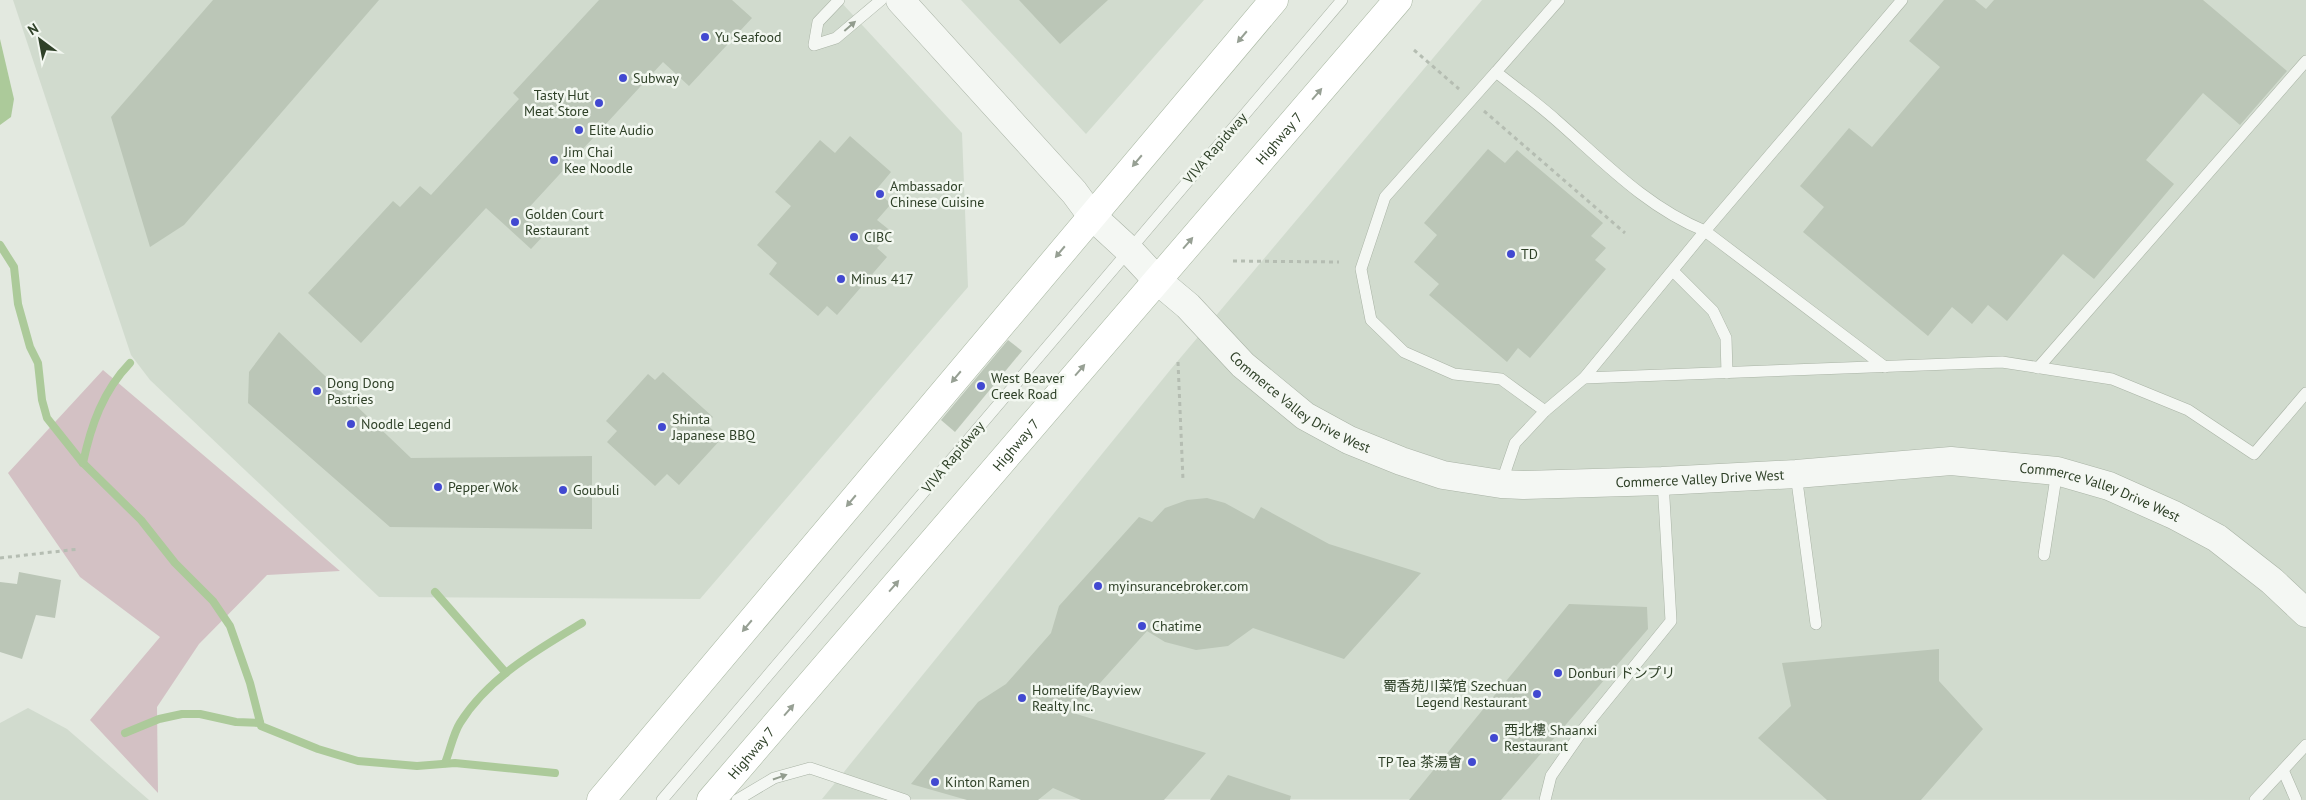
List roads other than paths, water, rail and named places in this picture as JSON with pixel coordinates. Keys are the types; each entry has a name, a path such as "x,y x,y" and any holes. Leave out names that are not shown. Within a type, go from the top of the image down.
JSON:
{"main road":[{"path":"601,800 1274,0"},
{"name":"Highway 7","path":"711,800 1398,0"}],"street":[{"path":"900,0 1074,192 1092,215 1130,251"},
{"name":"Commerce Valley Drive West","path":"1130,251 1157,280 1188,306 1243,364 1305,416 1349,440 1401,461 1443,474 1501,484 1662,481 1796,474 1951,461 2057,471 2109,486 2174,515 2216,538 2272,581 2306,613"}],"lane":[{"path":"839,0 818,22 814,45 836,38 881,0"},
{"name":"VIVA Rapidway","path":"662,800 1342,0"},
{"path":"1545,411 1501,379 1454,374 1404,352 1371,320 1361,269 1385,197 1559,0"},
{"path":"1501,484 1515,443 1545,411 1584,378 1705,231 1902,0"},
{"path":"2038,368 2306,61"},
{"path":"1496,72 1555,119 1603,163 1658,207 1679,221 1705,231 1885,367"},
{"path":"1673,271 1714,311 1726,338 1727,373"},
{"path":"1584,378 2002,362 2112,379 2188,410 2254,454 2306,393"},
{"path":"2044,555 2057,471"},
{"path":"1796,474 1816,624"},
{"path":"1545,800 1551,776 1585,728 1671,621 1662,481"},
{"path":"2256,800 2306,745"},
{"path":"737,800 774,778 810,768 860,783 905,800"},
{"path":"2283,770 2296,800"}],"waterway":[{"path":"0,245 14,267 18,304 30,347 38,363 42,400 47,418 82,462 141,520 175,563 213,601 230,626 250,683 261,726 318,749 358,761 417,766 455,763 555,773"},
{"path":"83,463 99,409 112,385 130,363"},
{"path":"435,592 506,673"},
{"path":"445,763 453,737 460,723 485,692 515,666 582,623"},
{"path":"125,733 159,719 182,714 200,714 236,722 260,723"}],"place":[{"name":"Yu Seafood","path":"705,37"},
{"name":"Subway","path":"623,78"},
{"name":"Tasty Hut Meat Store","path":"599,103"},
{"name":"Elite Audio","path":"579,130"},
{"name":"Jim Chai Kee Noodle","path":"554,160"},
{"name":"Ambassador Chinese Cuisine","path":"880,194"},
{"name":"Golden Court Restaurant","path":"515,222"},
{"name":"CIBC","path":"854,237"},
{"name":"TD","path":"1511,254"},
{"name":"Minus 417","path":"841,279"},
{"name":"West Beaver Creek Road","path":"981,386"},
{"name":"Dong Dong Pastries","path":"317,391"},
{"name":"Noodle Legend","path":"351,424"},
{"name":"Shinta Japanese BBQ","path":"662,427"},
{"name":"Pepper Wok","path":"438,487"},
{"name":"Goubuli","path":"563,490"},
{"name":"myinsurancebroker.com","path":"1098,586"},
{"name":"Chatime","path":"1142,626"},
{"name":"Donburi ドンプリ","path":"1558,673"},
{"name":"蜀香苑川菜馆 Szechuan Legend Restaurant","path":"1537,694"},
{"name":"Homelife/Bayview Realty Inc.","path":"1022,698"},
{"name":"西北樓 Shaanxi Restaurant","path":"1494,738"},
{"name":"TP Tea 茶湯㑹","path":"1472,762"},
{"name":"Kinton Ramen","path":"935,782"}]}
